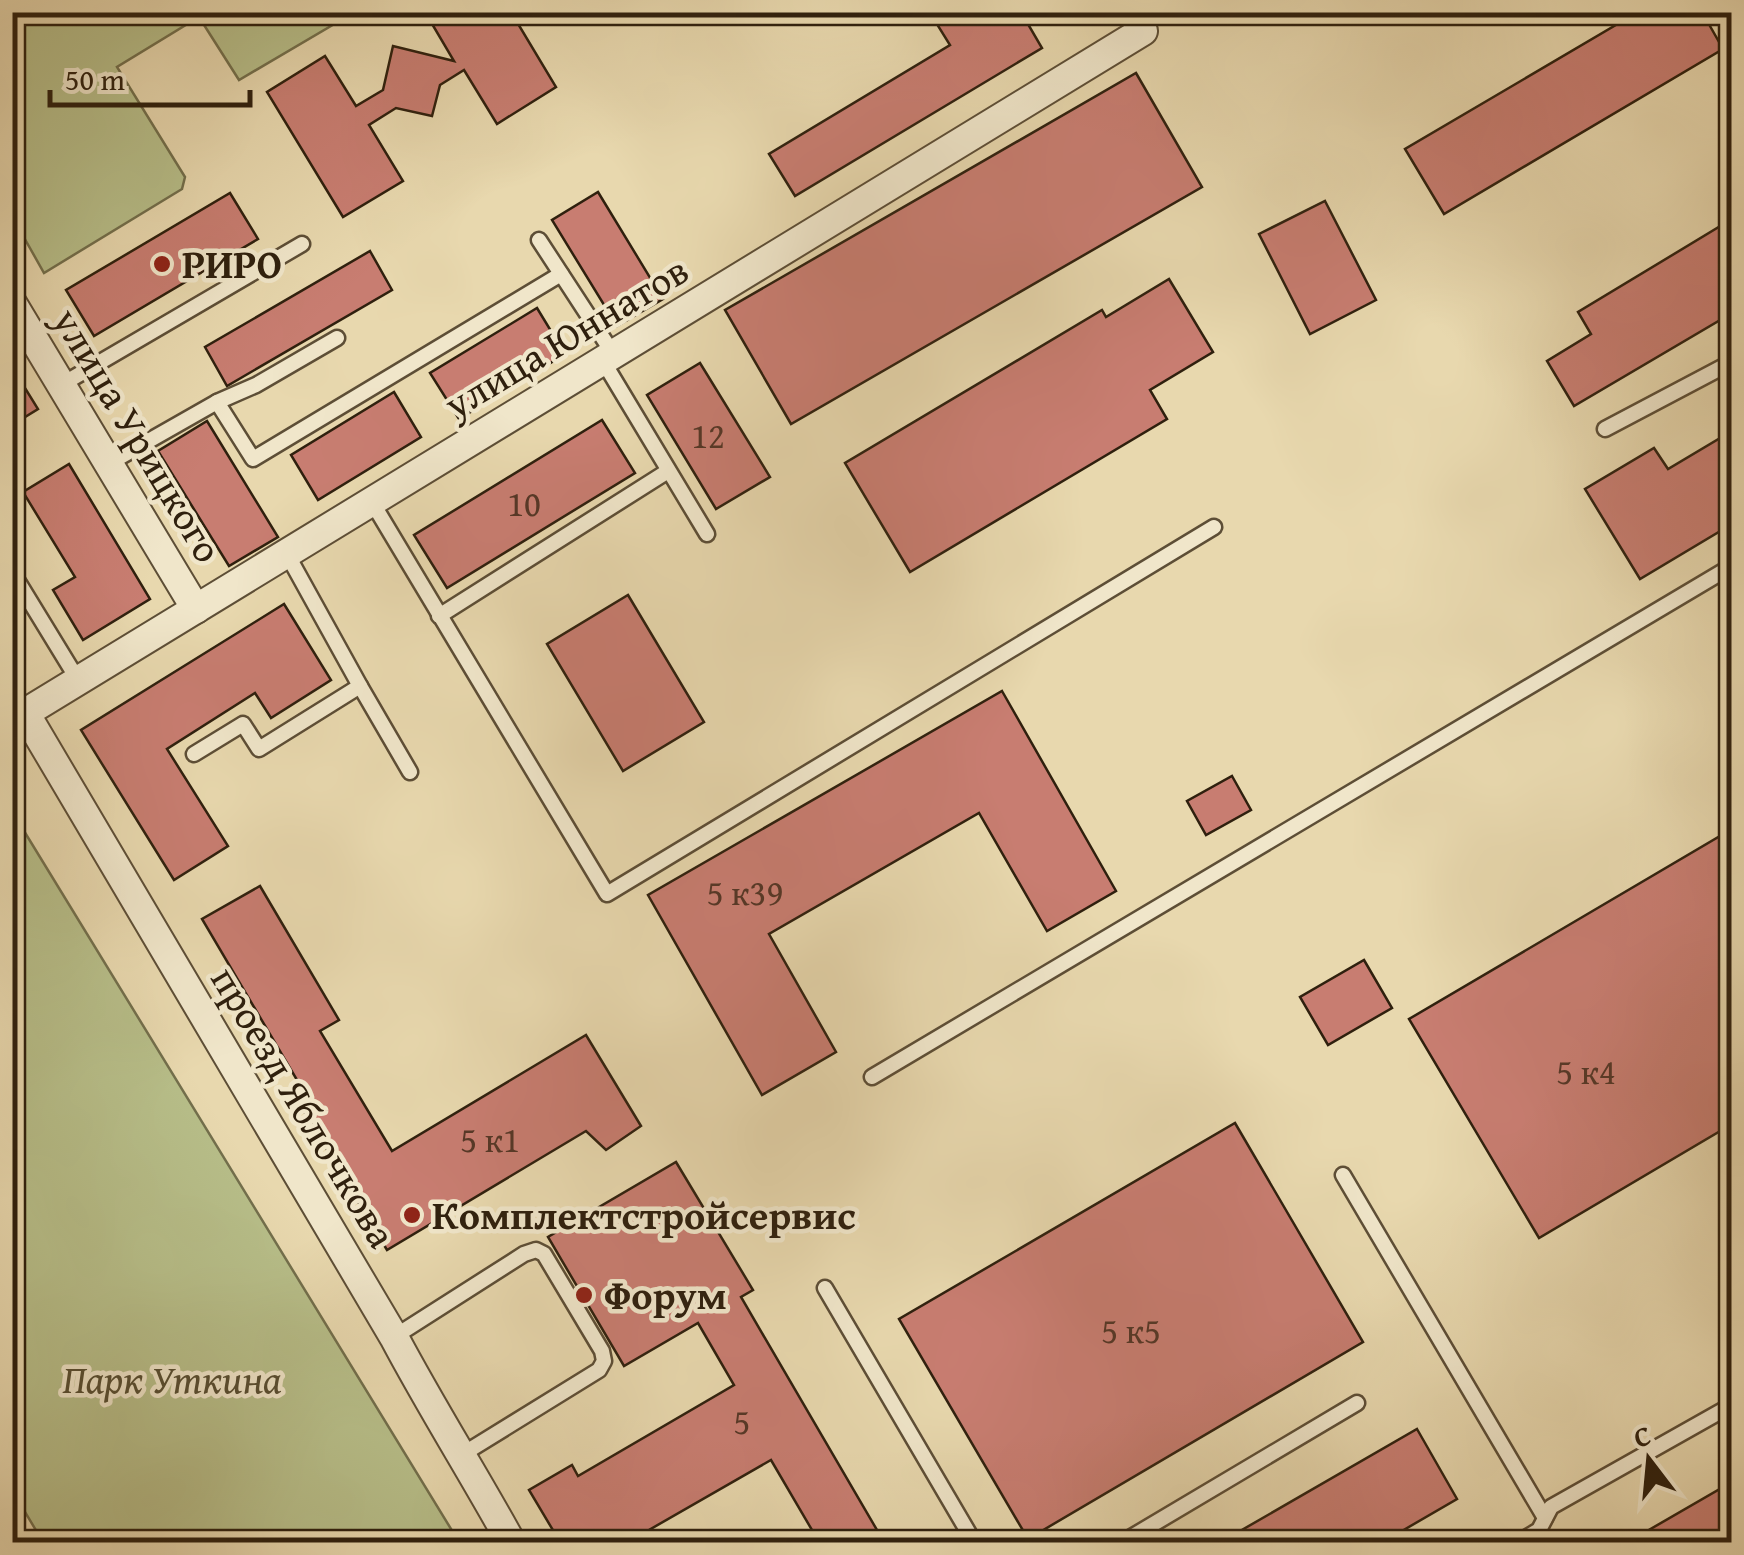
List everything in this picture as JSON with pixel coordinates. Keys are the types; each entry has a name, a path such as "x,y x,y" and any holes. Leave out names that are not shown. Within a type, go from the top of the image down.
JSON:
{"street":[{"name":"улица Юннатов","path":"19,717 1143,31 1132,12"},
{"name":"улица Урицкого","path":"12,303 196,608"},
{"name":"проезд Яблочкова","path":"19,717 394,1337 512,1542"}],"lane":[{"path":"539,240 707,534"},
{"path":"61,385 302,244"},
{"path":"217,402 253,459 560,274"},
{"path":"108,464 337,338"},
{"path":"1605,428 1732,362"},
{"path":"439,616 668,471"},
{"path":"372,502 607,894 1214,527"},
{"path":"287,554 410,772"},
{"path":"872,1076 1732,566"},
{"path":"12,572 78,680"},
{"path":"194,754 243,724 259,748 360,686"},
{"path":"1343,1175 1545,1518"},
{"path":"394,1337 536,1250 544,1254 602,1351 604,1361 599,1370 463,1454"},
{"path":"825,1288 974,1542"},
{"path":"1122,1542 1358,1403"},
{"path":"1518,1542 1539,1530 1551,1507 1732,1405"}],"green space":[{"path":"12,13 353,13 239,80 199,17 117,67 185,177 182,189 44,273 13,218"},
{"name":"Парк Уткина","path":"13,813 459,1542 43,1542 13,1492"}],"building":[{"path":"425,12 511,12 556,87 497,124 464,70 440,85 432,116 396,108 369,125 403,181 343,217 267,92 325,56 356,106 383,90 393,46 454,61"},
{"path":"950,12 1021,12 1042,48 795,196 769,154 950,45 935,21"},
{"path":"1638,12 1702,12 1723,49 1444,214 1405,149"},
{"path":"1136,73 1202,187 791,424 725,310"},
{"path":"598,192 663,299 617,326 552,220"},
{"name":"РИРО","path":"230,193 258,239 94,336 66,290"},
{"path":"1325,201 1376,300 1310,334 1259,234"},
{"path":"1732,219 1732,313 1574,406 1547,361 1591,334 1578,312"},
{"path":"370,251 392,290 227,386 205,347"},
{"path":"1169,279 1213,352 1150,390 1167,419 910,572 845,463 1102,310 1106,317"},
{"path":"537,308 565,354 459,419 430,373"},
{"path":"700,363 770,477 716,509 647,395"},
{"path":"12,367 38,409 12,425"},
{"path":"394,392 421,437 318,500 291,455"},
{"path":"602,420 635,473 447,588 414,535"},
{"path":"207,421 278,537 229,566 158,451"},
{"path":"1732,431 1732,524 1640,579 1585,489 1654,448 1668,469"},
{"path":"69,464 150,599 83,640 53,590 75,577 23,492"},
{"path":"628,595 704,722 623,771 547,644"},
{"path":"284,604 331,680 271,718 255,693 167,749 228,846 174,880 81,730"},
{"path":"1002,691 1116,891 1047,931 979,813 769,934 836,1052 762,1095 648,895"},
{"path":"1232,776 1251,810 1206,835 1187,801"},
{"path":"1732,829 1732,1124 1539,1238 1409,1019"},
{"path":"260,886 339,1020 320,1031 392,1151 586,1035 641,1126 606,1150 586,1131 387,1250 291,1090 300,1085 202,919"},
{"path":"1364,960 1392,1008 1328,1045 1300,997"},
{"path":"1235,1123 1363,1342 1028,1539 899,1319"},
{"path":"676,1162 753,1290 741,1297 884,1542 819,1542 771,1460 628,1542 560,1542 529,1490 572,1465 578,1476 734,1385 698,1323 624,1366 548,1237"},
{"path":"1417,1429 1457,1499 1383,1542 1221,1542"},
{"path":"1732,1482 1732,1542 1628,1542"}],"place":[{"name":"РИРО","path":"162,264"},
{"name":"Комплектстройсервис","path":"412,1215"},
{"name":"Форум","path":"584,1295"}]}
